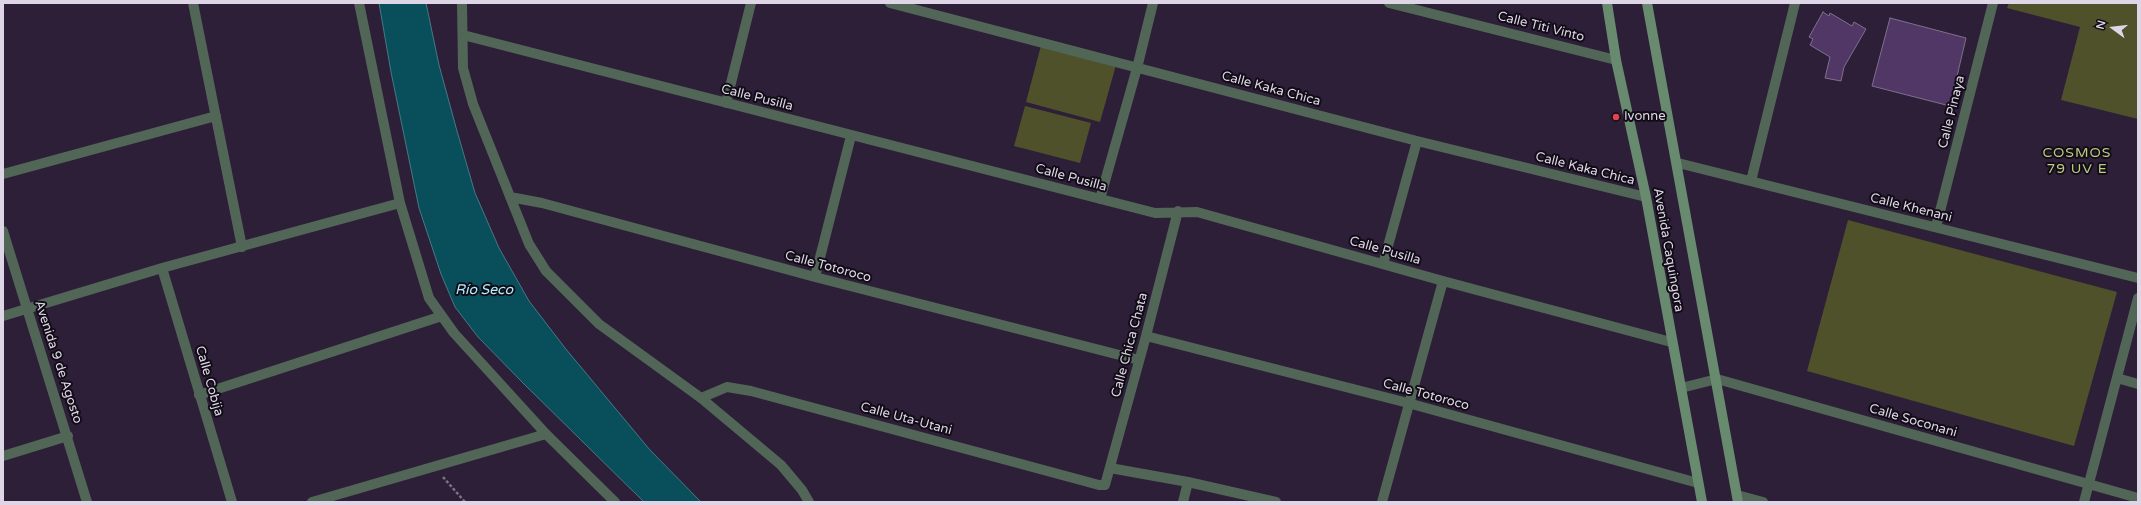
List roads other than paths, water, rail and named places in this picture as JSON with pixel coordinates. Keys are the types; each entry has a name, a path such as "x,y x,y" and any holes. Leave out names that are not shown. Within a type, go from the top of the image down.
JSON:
{"street":[{"path":"193,3 242,247"},
{"path":"359,3 400,202 429,298 454,334 546,434 615,502"},
{"path":"462,3 463,68 473,104 529,244 546,271 568,295 599,324 701,398 781,465 809,502"},
{"path":"726,103 751,3"},
{"name":"Calle Kaka Chica","path":"890,3 1417,141 1646,197"},
{"path":"1100,199 1137,68 1153,3"},
{"name":"Calle Titi Vinto","path":"1389,3 1616,60"},
{"name":"Avenida Caquingora","path":"1607,3 1616,60 1646,197 1702,502"},
{"name":"Avenida Caquingora","path":"1647,3 1678,163 1738,499"},
{"path":"1751,181 1795,3"},
{"name":"Calle Pinaya","path":"1936,228 1993,3"},
{"name":"Calle Pusilla","path":"463,35 1155,213 1178,211 1197,212 1443,281 1672,342"},
{"path":"3,174 216,116"},
{"path":"815,277 851,136"},
{"path":"1383,264 1417,141"},
{"name":"Calle Khenani","path":"1678,163 2138,278"},
{"name":"Calle Totoroco","path":"510,197 542,203 815,277 1139,360"},
{"path":"3,316 162,268 400,202"},
{"name":"Calle Chica Chata","path":"1105,484 1146,336 1178,211"},
{"name":"Avenida 9 de Agosto","path":"3,231 88,502"},
{"name":"Calle Cobija","path":"162,268 232,502"},
{"path":"1382,502 1408,403 1443,281"},
{"path":"2084,502 2138,298"},
{"path":"199,395 442,316"},
{"name":"Calle Totoroco","path":"1146,336 1408,403 1698,483"},
{"path":"2117,378 2138,384"},
{"name":"Calle Soconani","path":"1681,388 1717,379 2138,498"},
{"name":"Calle Uta-Utani","path":"701,398 726,387 752,391 1099,485 1105,484"},
{"path":"312,502 431,466 546,434"},
{"path":"3,456 68,436"},
{"path":"1110,468 1188,482 1276,502"},
{"path":"1183,502 1188,482"},
{"path":"1738,499 1763,502"}],"water":[{"name":"Río Seco","path":"379,3 426,3 439,65 475,193 499,248 529,301 565,348 650,450 701,502 644,502 478,337 455,307 441,274 419,208 391,72"}],"place":[{"name":"Ivonne","path":"1616,117"}],"district":[{"name":"COSMOS 79 UV E","path":"2077,162"}]}
